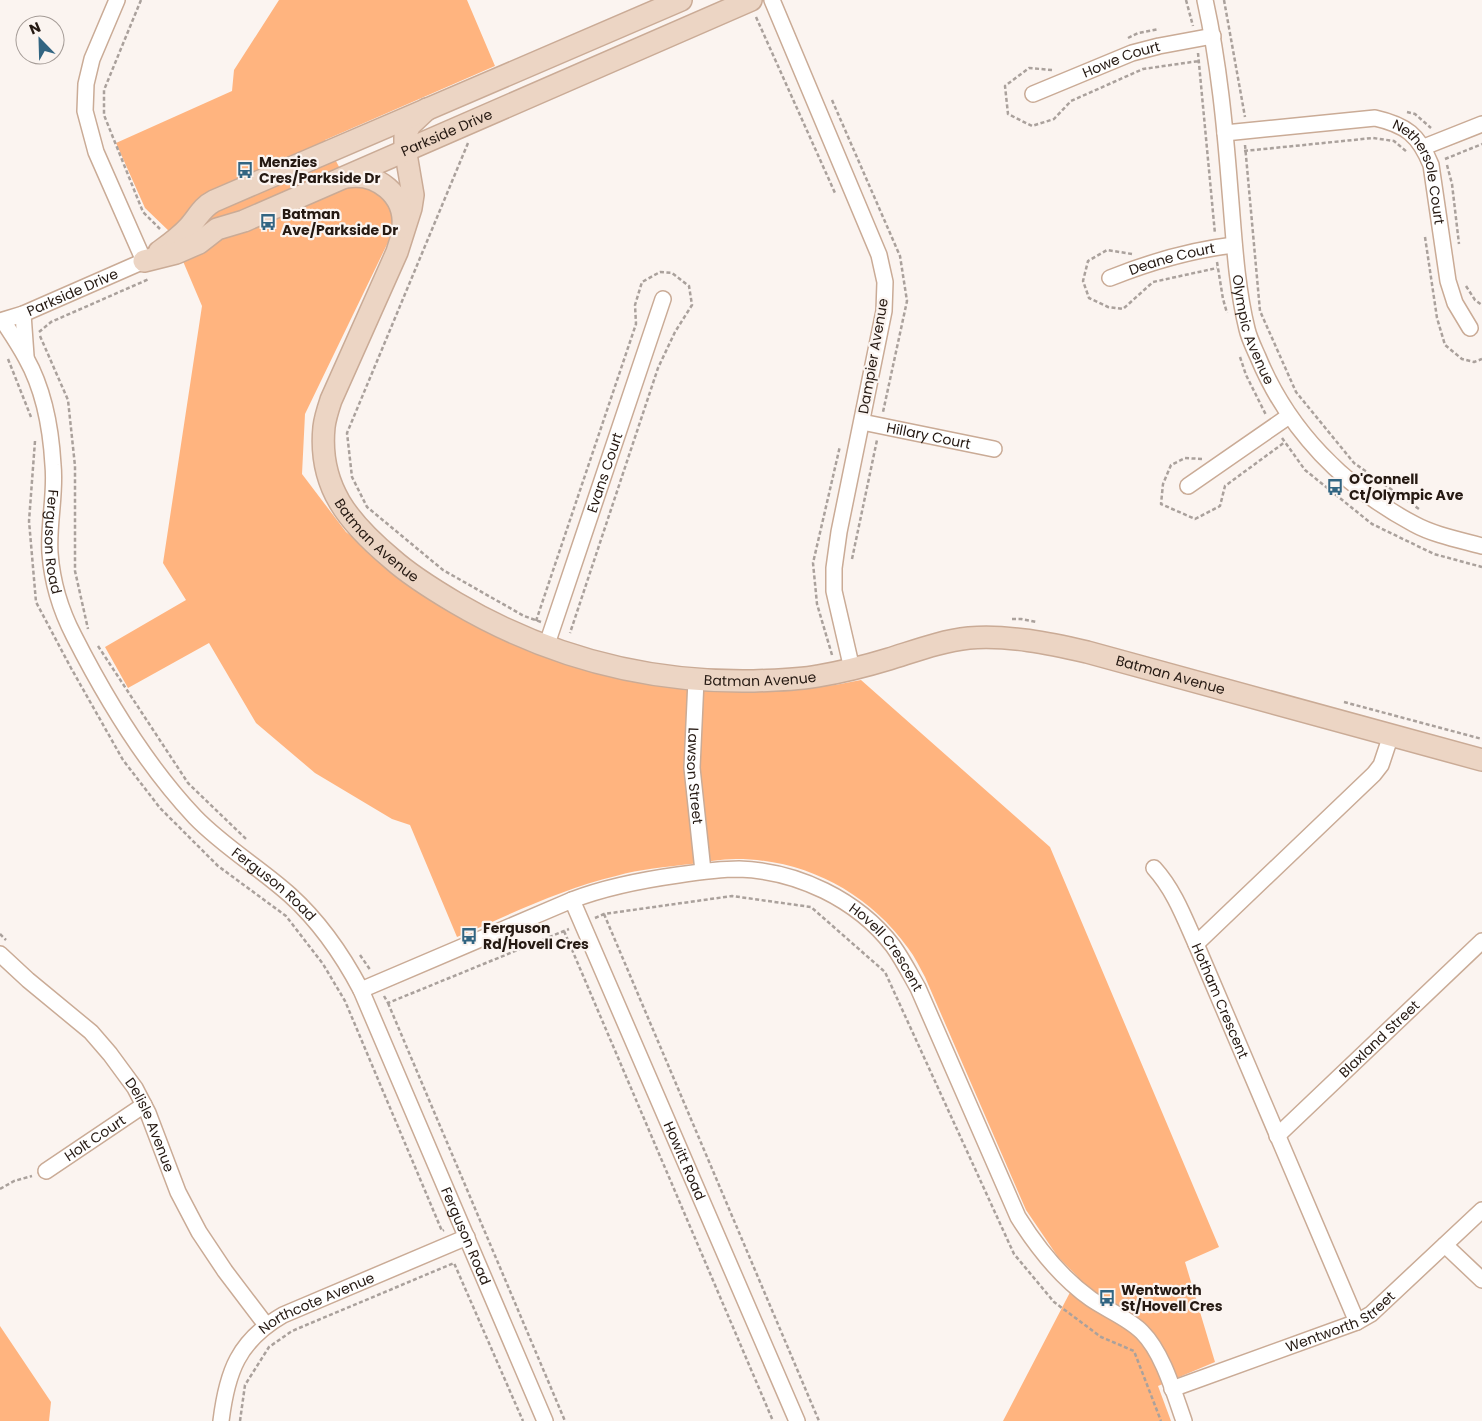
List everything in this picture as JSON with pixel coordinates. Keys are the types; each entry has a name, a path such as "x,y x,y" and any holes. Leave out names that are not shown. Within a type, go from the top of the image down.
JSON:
{"street":[{"path":"117,0 92,59 86,84 85,111 96,152 150,268"},
{"name":"Parkside Drive","path":"150,268 208,204 681,0"},
{"name":"Parkside Drive","path":"2,321 150,268 168,255 199,243 217,229 244,221 345,177 409,145 751,0"},
{"name":"Olympic Avenue","path":"1205,0 1213,36 1225,133 1239,288 1247,330 1266,378 1289,416 1332,467 1376,501 1416,525 1482,546"},
{"name":"Dampier Avenue","path":"773,4 879,255 885,282 884,312 839,532 834,568 834,591 850,660"},
{"name":"Howe Court","path":"1032,94 1132,53 1213,36"},
{"path":"264,180 325,164 387,139 409,145 413,122 427,109"},
{"name":"Nethersole Court","path":"1225,133 1375,118 1392,122 1431,144 1431,165 1448,281 1455,303 1470,328"},
{"path":"1431,144 1482,124"},
{"name":"Batman Avenue","path":"399,243 414,226 425,198 423,167 409,145"},
{"name":"Batman Avenue","path":"345,177 366,177 388,188 396,197 402,209 404,223 399,243 331,400 324,426 324,452 328,476 338,501 352,522 370,541 399,566 434,590 479,616 546,647 588,660 653,676 696,680 774,680 816,677 850,660 968,638 1009,638 1054,644 1482,760"},
{"name":"Deane Court","path":"1110,278 1176,256 1234,245"},
{"name":"Evans Court","path":"546,647 663,299"},
{"name":"Ferguson Road","path":"23,314 27,360"},
{"name":"Ferguson Road","path":"2,321 27,360 40,392 49,427 54,467 50,552 57,595 73,634 136,745 167,784 195,817 225,846 290,895 317,922 343,956 361,990 545,1421"},
{"path":"1188,486 1289,416"},
{"name":"Hillary Court","path":"862,422 994,450"},
{"name":"Lawson Street","path":"696,680 692,768 703,871"},
{"name":"Hotham Crescent","path":"1357,1322 1276,1136 1196,944 1374,774 1386,752 1391,735"},
{"path":"1154,868 1176,898 1196,944"},
{"name":"Hovell Crescent","path":"361,990 572,900 638,881 703,871 739,869 763,871 795,878 822,890 848,904 870,921 892,945 918,988 1018,1217 1034,1243 1056,1270 1082,1292 1127,1320 1142,1332 1152,1344 1184,1421"},
{"name":"Howitt Road","path":"572,900 796,1421"},
{"name":"Blaxland Street","path":"1276,1136 1482,941"},
{"name":"Delisle Avenue","path":"0,954 28,980 92,1032 135,1088 144,1105 178,1192 199,1232 225,1271 266,1325"},
{"name":"Holt Court","path":"46,1171 144,1105"},
{"name":"Wentworth Street","path":"1172,1389 1357,1322 1372,1314 1482,1210"},
{"name":"Northcote Avenue","path":"221,1421 225,1391 234,1364 246,1344 266,1325 283,1315 466,1237"},
{"path":"1445,1245 1482,1280"}],"path":[{"path":"141,0 104,90 104,115 143,212 169,237 172,243"},
{"path":"1186,0 1202,79 1217,268 1229,318"},
{"path":"1224,0 1244,114 1260,311 1296,392 1354,463 1427,514"},
{"path":"773,4 756,17 838,198"},
{"path":"828,93 900,256 907,300 850,568"},
{"path":"1406,112 1415,114 1432,129 1431,144"},
{"path":"1227,153 1374,138 1394,142 1408,153"},
{"path":"460,144 468,141 347,433 352,477 367,507 443,570 524,616 577,636"},
{"path":"1460,252 1452,184 1445,159 1482,144"},
{"path":"1425,235 1437,318 1444,345 1462,359 1474,362 1482,359"},
{"path":"89,633 76,571 75,466 68,400 38,333 51,322 150,268"},
{"path":"1463,281 1474,300 1482,305"},
{"path":"1240,356 1246,375 1266,416 1305,470 1372,524 1434,554 1482,567"},
{"path":"832,655 817,604 813,563 842,438"},
{"path":"1012,619 1038,623"},
{"path":"94,641 188,783 249,843"},
{"path":"826,657 832,655 850,660"},
{"path":"1339,701 1482,739"},
{"path":"388,1003 604,914 732,896 811,907 885,972 1014,1254 1054,1302 1101,1337 1134,1351 1162,1421"},
{"path":"604,914 819,1421"},
{"path":"564,931 773,1421"},
{"path":"357,952 369,967 388,1003 565,1421"},
{"path":"0,1189 46,1171"},
{"path":"240,1421 245,1385 269,1347 292,1331 454,1262 523,1421"}],"shaded area":[{"path":"279,0 467,0 495,66 325,140 349,186 377,188 396,215 393,232 305,414 302,474 346,532 450,610 551,659 658,686 779,690 835,685 861,680 1050,847 1219,1247 1185,1262 1215,1362 1158,1386 1171,1421 1003,1421 1078,1277 1058,1257 1026,1210 925,977 915,959 892,928 874,910 854,895 810,872 786,865 736,859 719,860 644,870 596,881 535,903 457,937 410,825 392,819 315,773 256,723 209,643 128,688 105,647 186,600 163,563 202,306 171,233 145,208 116,143 232,91 234,70"},
{"path":"0,1326 51,1402 49,1421 0,1421"}],"place":[{"name":"Menzies Cres/Parkside Dr","path":"245,170"},
{"name":"Batman Ave/Parkside Dr","path":"268,222"},
{"name":"O'Connell Ct/Olympic Ave","path":"1335,487"},
{"name":"Ferguson Rd/Hovell Cres","path":"469,936"},
{"name":"Wentworth St/Hovell Cres","path":"1107,1298"}]}
